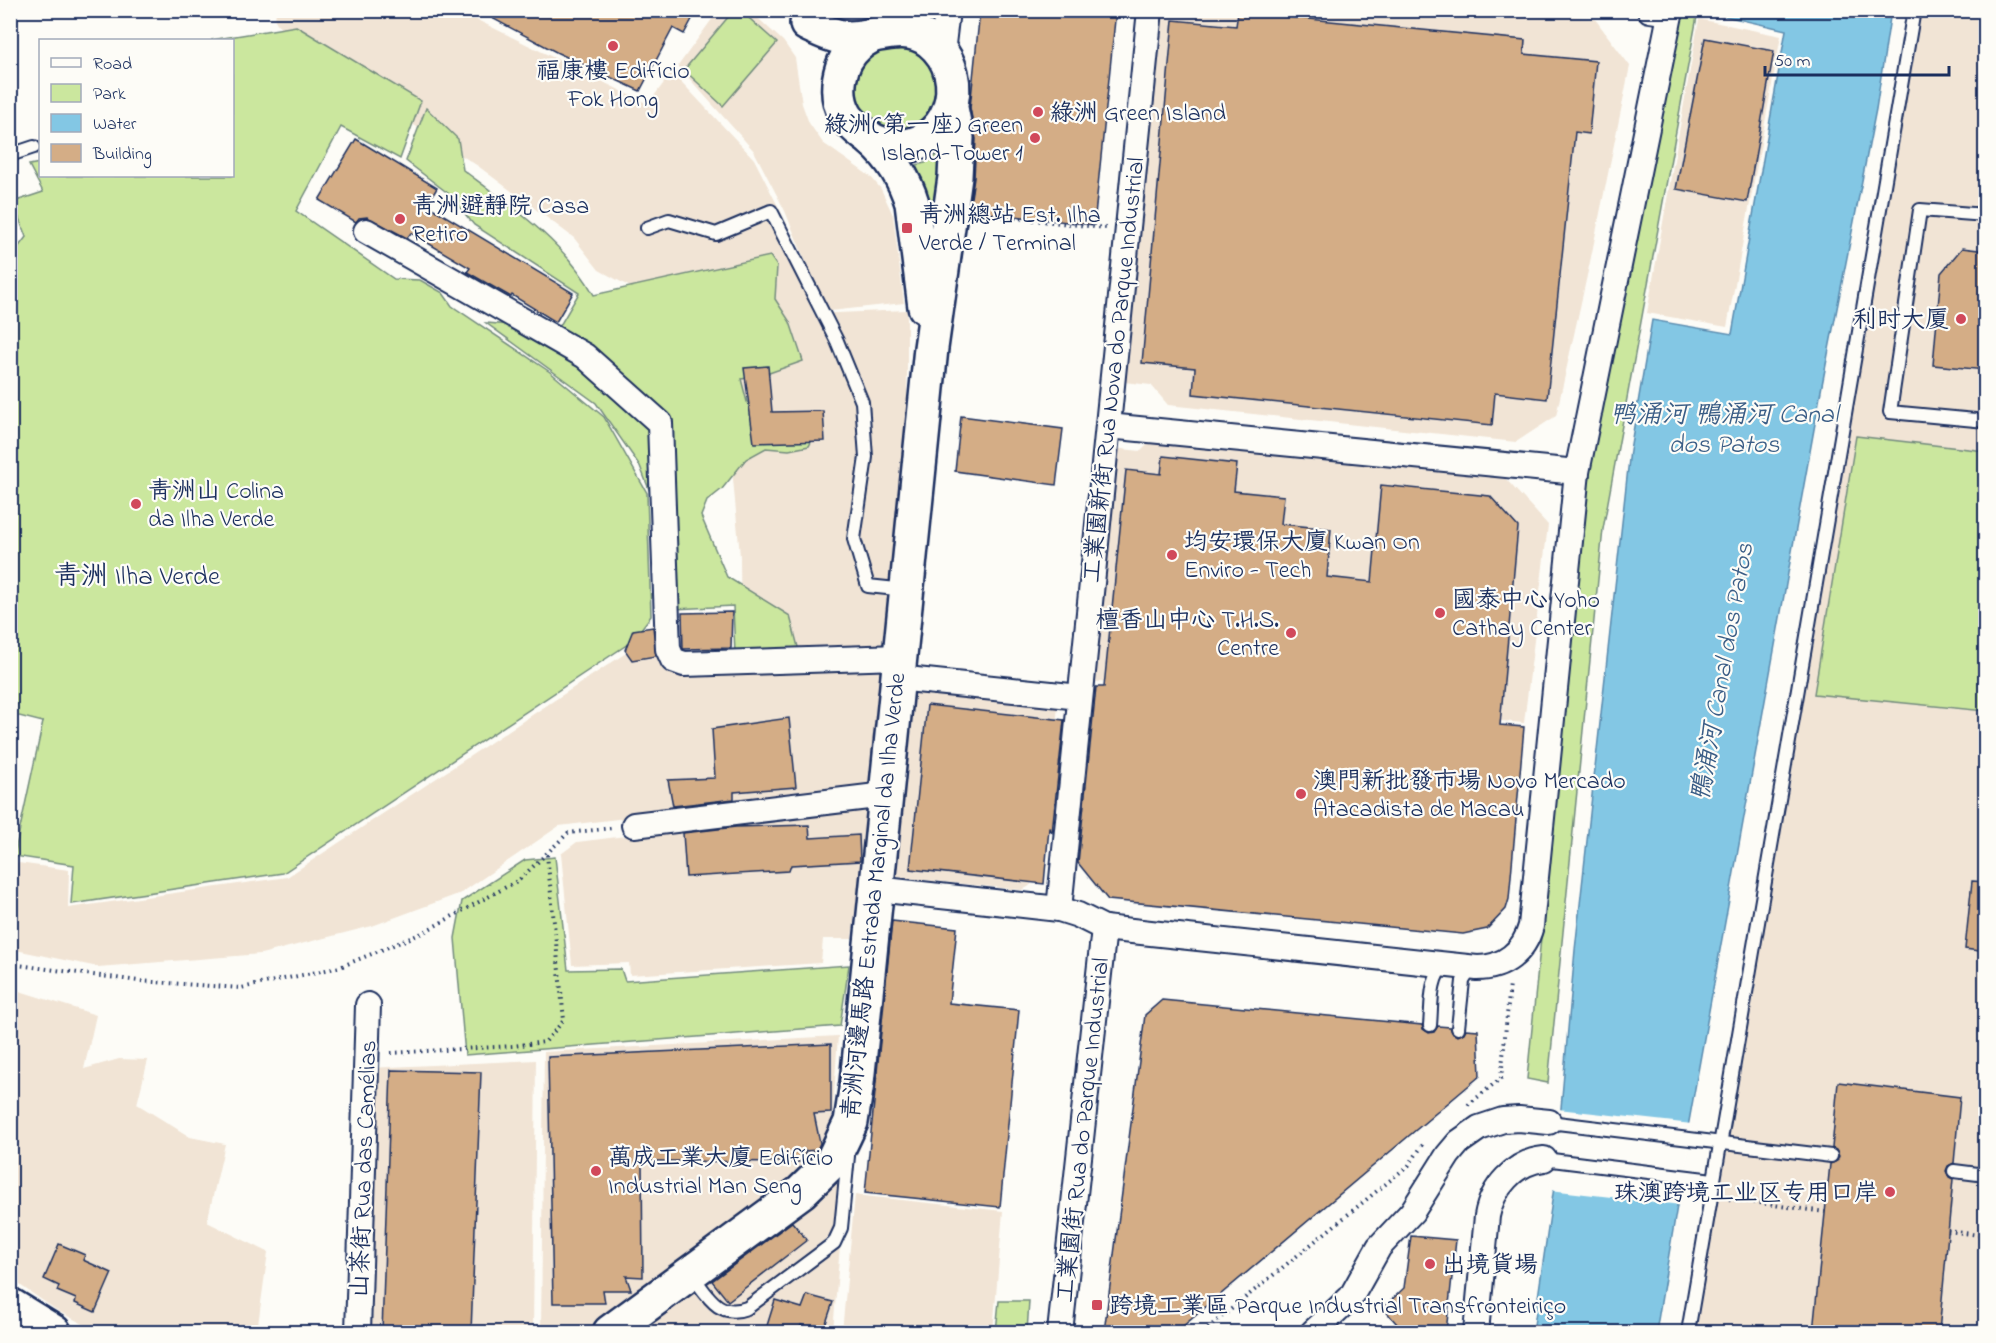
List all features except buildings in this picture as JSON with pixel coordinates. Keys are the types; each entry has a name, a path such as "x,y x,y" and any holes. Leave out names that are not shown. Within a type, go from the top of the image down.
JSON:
{"main road":[{"name":"青洲河邊馬路 Estrada Marginal da Ilha Verde","path":"609,1332 801,1192 832,1161 851,1122 857,1083 930,348 955,177 957,138 951,108 954,89 951,70 942,53 928,40 887,25 848,38 828,33 800,17"},
{"name":"青洲河邊馬路 Estrada Marginal da Ilha Verde","path":"800,17 823,42 839,78 839,97 845,115 856,130 873,141 892,163 907,188 912,203 930,348"},
{"path":"839,78 846,60 858,45 887,25"},
{"path":"873,141 891,146 910,144 928,137 942,124 951,108"},
{"path":"10,1305 54,1332"}],"street":[{"path":"942,53 947,10"},
{"name":"工業園新街 Rua Nova do Parque Industrial","path":"1059,909 1150,10"},
{"path":"876,889 1059,909 1078,915 1104,928 1419,962 1453,972 1496,966 1512,957 1526,939 1530,926 1577,472 1664,11"},
{"path":"366,231 585,356 660,423 668,649 673,660 684,664 898,667 1080,697"},
{"path":"1108,426 1577,472"},
{"path":"634,825 885,795"},
{"name":"工業園街 Rua do Parque Industrial","path":"1060,1332 1104,928"},
{"name":"山茶街 Rua das Camélias","path":"358,1332 368,1005"},
{"path":"1312,1332 1346,1303 1379,1247 1412,1212 1448,1155 1459,1142 1479,1128 1503,1120 1549,1122"},
{"path":"1476,1332 1487,1216 1491,1202 1497,1189 1512,1172 1532,1161 1544,1159"}],"lane":[{"path":"1688,1332 1710,1197 1709,1180 1914,10"},
{"path":"10,155 34,147"},
{"path":"1986,215 1920,210 1890,412 1986,421"},
{"path":"647,228 669,220 716,234 771,211 837,341 862,402 866,457 854,539 868,586 907,591"},
{"path":"1430,1025 1453,972"},
{"path":"1453,972 1458,1028"},
{"path":"691,1273 714,1304 722,1309 739,1311 747,1308 834,1243 841,1228 851,1122"},
{"path":"1549,1122 1831,1156"},
{"path":"1544,1159 1709,1180"},
{"path":"1954,1171 1986,1175"}],"path":[{"path":"950,211 1127,231"},
{"path":"10,964 139,981 241,988 340,967 420,934 519,880 568,833 634,825"},
{"path":"366,1054 513,1046 545,1042 564,1020 547,854"},
{"path":"1464,1108 1501,1078 1512,957"},
{"path":"1203,1332 1409,1165 1427,1138"},
{"path":"1710,1197 1826,1212"},
{"path":"1948,1231 1986,1236"}],"shaded area":[{"path":"1513,10 1595,19 1630,66 1556,416 1516,442 1168,405 1151,385 1124,382 1160,11"},
{"path":"276,11 459,11 648,104 672,72 754,159 784,218 814,314 907,310 907,415 883,654 741,654 740,556 731,457 682,315 599,270 574,238 478,166 292,47 275,20"},
{"path":"718,11 750,11 783,41 795,58 802,104 809,123 823,143 871,177 881,189 893,215 904,303 821,312 807,265 785,211 754,151 678,66"},
{"path":"1914,11 1985,11 1985,1332 1688,1332"},
{"path":"1699,19 1781,36 1727,327 1647,313"},
{"path":"1155,437 1503,476 1548,525 1524,723 1091,681 1112,448 1141,451"},
{"path":"653,624 660,660 677,671 883,667 869,789 559,826 461,893 372,926 261,954 98,967 11,949 11,862 69,870 68,908 287,877 626,653"},
{"path":"908,681 1059,697 1041,868 1038,878 1028,887 1022,890 885,876"},
{"path":"868,806 852,939 823,939 821,963 630,975 629,963 572,965 561,854 577,842"},
{"path":"10,988 96,1015 84,1069 119,1059 148,1060 137,1104 190,1137 225,1144 207,1222 268,1252 257,1332 109,1332 87,1326 58,1311 11,1279"},
{"name":"萬成工業大廈 Edifício Industrial Man Seng","path":"838,1036 832,1124 814,1168 602,1332 541,1331 544,1052"},
{"path":"536,1060 533,1332 364,1332 369,1068"},
{"path":"845,1183 833,1332 626,1332 831,1185"},
{"path":"855,1195 1003,1211 993,1332 842,1332"}],"green space":[{"path":"734,10 741,11 777,43 723,106 684,70"},
{"path":"1680,11 1698,11 1603,529 1548,1083 1527,1079 1587,473"},
{"name":"青洲山 Colina da Ilha Verde","path":"296,26 421,101 400,159 341,127 296,211 394,279 420,280 443,293 452,306 550,372 604,417 647,493 651,616 631,642 283,873 71,904 74,865 14,856 43,722 11,714 10,258 26,237 13,202 43,192 29,165 39,163 39,177 234,177 234,39 217,39"},
{"path":"896,46 912,49 925,58 934,71 937,87 934,103 925,116 912,125 896,128 880,125 867,116 858,103 855,87 858,71 867,58 880,49"},
{"path":"426,108 458,139 463,170 518,211 553,242 582,276 594,295 770,256 777,266 775,299 790,322 803,361 758,377 741,379 747,402 766,415 818,429 809,446 789,450 766,448 746,459 722,489 707,501 701,516 727,577 790,616 799,651 735,655 733,606 675,609 655,505 640,466 596,403 486,323 558,329 579,293 474,225 449,194 406,161"},
{"path":"948,148 935,255 927,209 911,166 925,163"},
{"path":"1856,436 1985,451 1985,711 1814,694"},
{"path":"555,857 568,970 621,969 625,981 849,965 840,1026 465,1055 455,938 462,901 525,860"},
{"path":"999,1301 1029,1301 1027,1332 996,1332"}],"water":[{"name":"鸭涌河 鴨涌河 Canal dos Patos","path":"1707,11 1891,11 1876,109 1822,385 1686,1138 1656,1332 1533,1332 1554,1187 1575,950 1630,450 1652,320 1732,334 1786,30"}],"pier":[{"path":"1558,1109 1692,1124 1681,1205 1550,1190"}],"place":[{"name":"福康樓 Edifício Fok Hong","path":"613,46"},
{"name":"綠洲 Green Island","path":"1038,112"},
{"name":"綠洲(第一座) Green Island-Tower 1","path":"1035,138"},
{"name":"青洲避靜院 Casa Retiro","path":"400,219"},
{"name":"青洲總站 Est. Ilha Verde / Terminal","path":"907,228"},
{"name":"利时大厦","path":"1961,319"},
{"name":"青洲山 Colina da Ilha Verde","path":"136,504"},
{"name":"均安環保大廈 Kwan On Enviro - Tech","path":"1172,555"},
{"name":"國泰中心 Yoho Cathay Center","path":"1440,613"},
{"name":"檀香山中心 T.H.S. Centre","path":"1291,633"},
{"name":"澳門新批發市場 Novo Mercado Atacadista de Macau","path":"1301,794"},
{"name":"萬成工業大廈 Edifício Industrial Man Seng","path":"596,1171"},
{"name":"珠澳跨境工业区专用口岸","path":"1890,1192"},
{"name":"出境貨場","path":"1430,1264"},
{"name":"跨境工業區 Parque Industrial Transfronteiriço","path":"1097,1305"}],"district":[{"name":"青洲 Ilha Verde","path":"137,575"}],"water label":[{"name":"鴨涌河 Canal dos Patos","path":"1721,672"}]}
